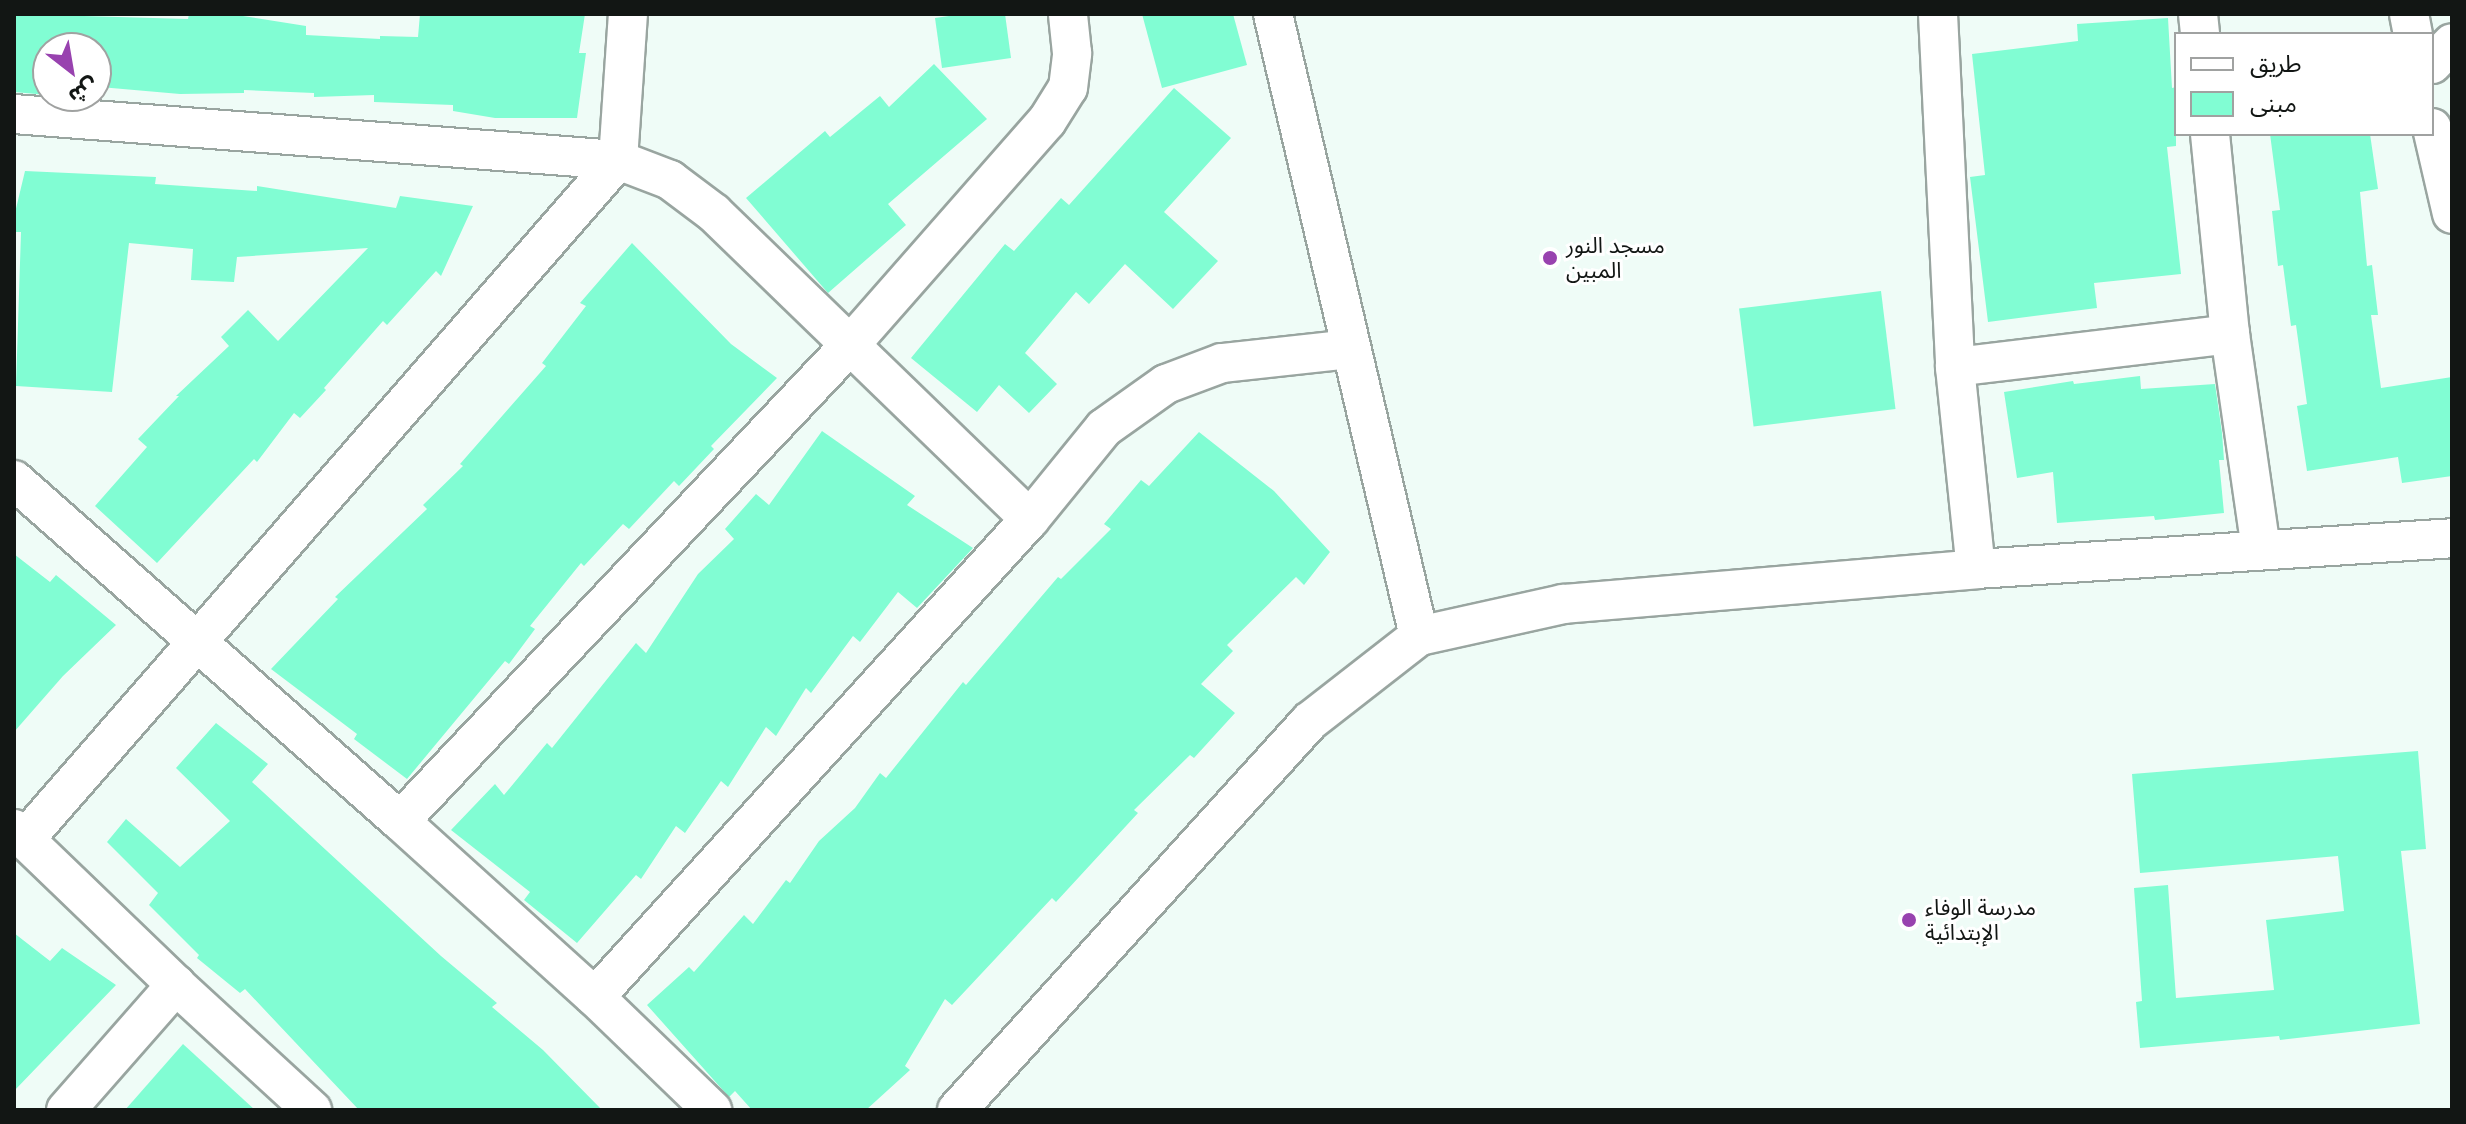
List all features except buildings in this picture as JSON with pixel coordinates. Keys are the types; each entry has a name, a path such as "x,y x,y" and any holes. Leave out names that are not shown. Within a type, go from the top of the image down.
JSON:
{"street":[{"path":"312,1110 19,834 198,642 618,160 628,14"},
{"path":"400,821 850,345 1047,121 1068,88 1072,53 1068,14"},
{"path":"1273,14 1419,636"},
{"path":"1938,14 1955,367 1976,569"},
{"path":"2434,62 2452,43"},
{"path":"14,114 618,160 670,180 714,213 1030,519"},
{"path":"2210,136 2230,334 2261,549"},
{"path":"2434,136 2452,214"},
{"path":"1955,367 2230,334"},
{"path":"595,997 1030,519 1104,428 1166,384 1222,363 1351,349"},
{"path":"14,480 595,997 712,1110"},
{"path":"957,1110 1310,721 1419,636 1563,604 1976,569 2452,538"},
{"path":"66,1110 176,985"}],"place":[{"name":"مسجد النور المبين","path":"1550,258"},
{"name":"مدرسة الوفاء الإبتدائية","path":"1909,920"}]}
